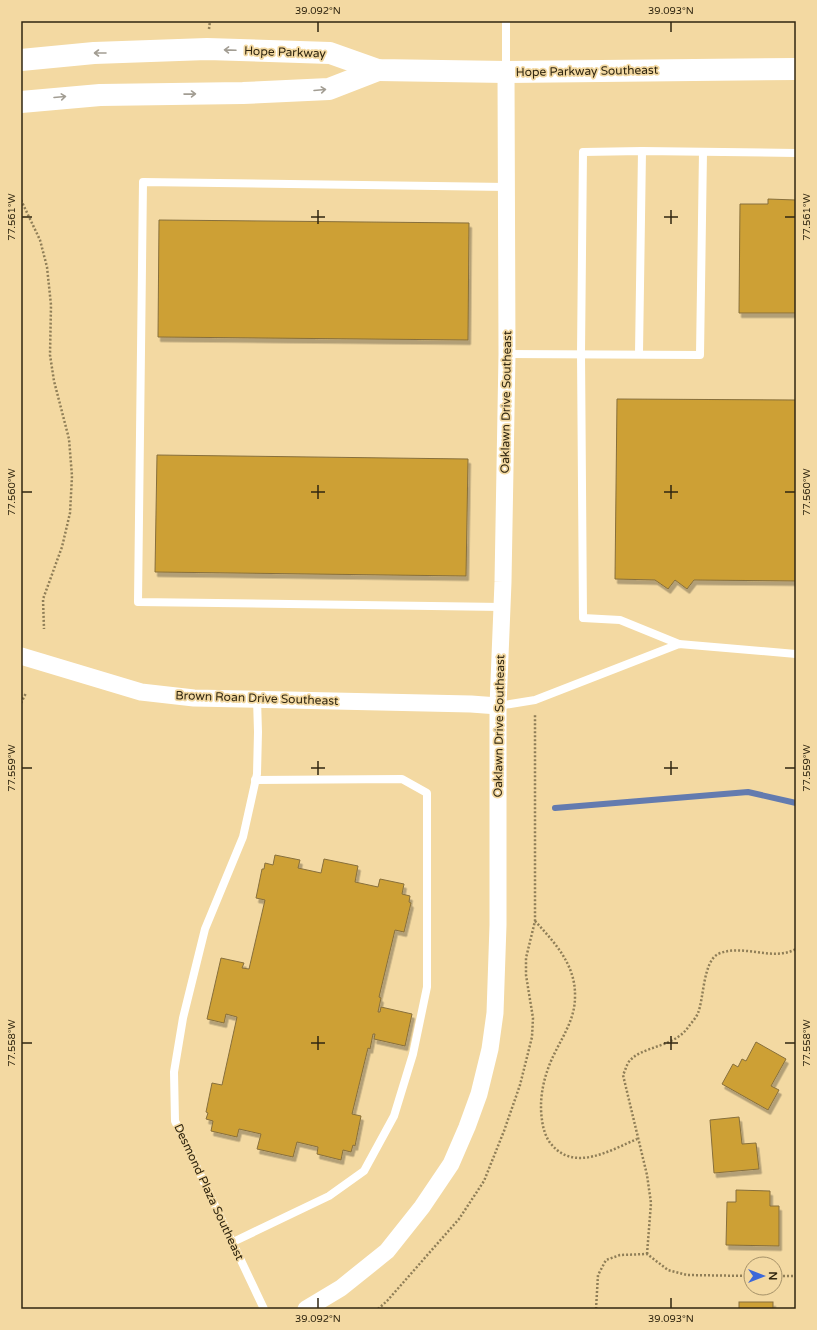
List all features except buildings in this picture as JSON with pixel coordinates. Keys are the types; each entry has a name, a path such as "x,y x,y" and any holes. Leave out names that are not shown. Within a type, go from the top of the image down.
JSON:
{"street":[{"name":"Hope Parkway","path":"21,60 94,53 214,49 330,54 378,70"},
{"name":"Hope Parkway Southeast","path":"378,70 506,72 796,68"},
{"path":"21,102 100,94 243,93 329,89 378,70"},
{"name":"Oaklawn Drive Southeast","path":"306,1309 341,1288 387,1251 422,1207 451,1164 479,1094 490,1050 495,1013 498,925 498,706 502,607 507,354 506,72"},
{"name":"Brown Roan Drive Southeast","path":"21,656 141,692 194,698 498,706"}],"lane":[{"path":"506,21 506,72"},
{"path":"638,353 642,151"},
{"path":"796,153 642,151 583,152 581,353 583,618 620,620 679,644 796,654"},
{"path":"507,354 638,353 700,355 703,152"},
{"path":"502,607 138,602 143,182 507,187"},
{"path":"498,706 535,700 679,644"},
{"name":"Desmond Plaza Southeast","path":"257,699 258,732 255,780 243,837 205,929 183,1018 174,1072 175,1121 264,1309"},
{"path":"233,1242 329,1196 364,1171 394,1116 412,1054 427,987 427,793 402,779 255,780"}],"path":[{"path":"21,200 40,240 46,267 52,305 50,355 54,381 69,439 72,476 70,513 62,547 43,599 44,629"},
{"path":"21,703 26,693"},
{"path":"535,921 565,957 571,969 575,996 572,1015 551,1062 542,1089 540,1108 543,1127 550,1144 560,1154 574,1159 592,1158 638,1138"},
{"path":"647,1254 650,1203 647,1175 623,1074 628,1063 635,1056 664,1046 685,1033 698,1014 708,965 717,955 734,951 777,955 788,954 796,949"},
{"path":"596,1309 598,1275 606,1260 620,1255 647,1254 668,1270 687,1275 743,1276"},
{"path":"783,1276 796,1276"}],"waterway":[{"path":"555,808 748,792 796,803"}]}
